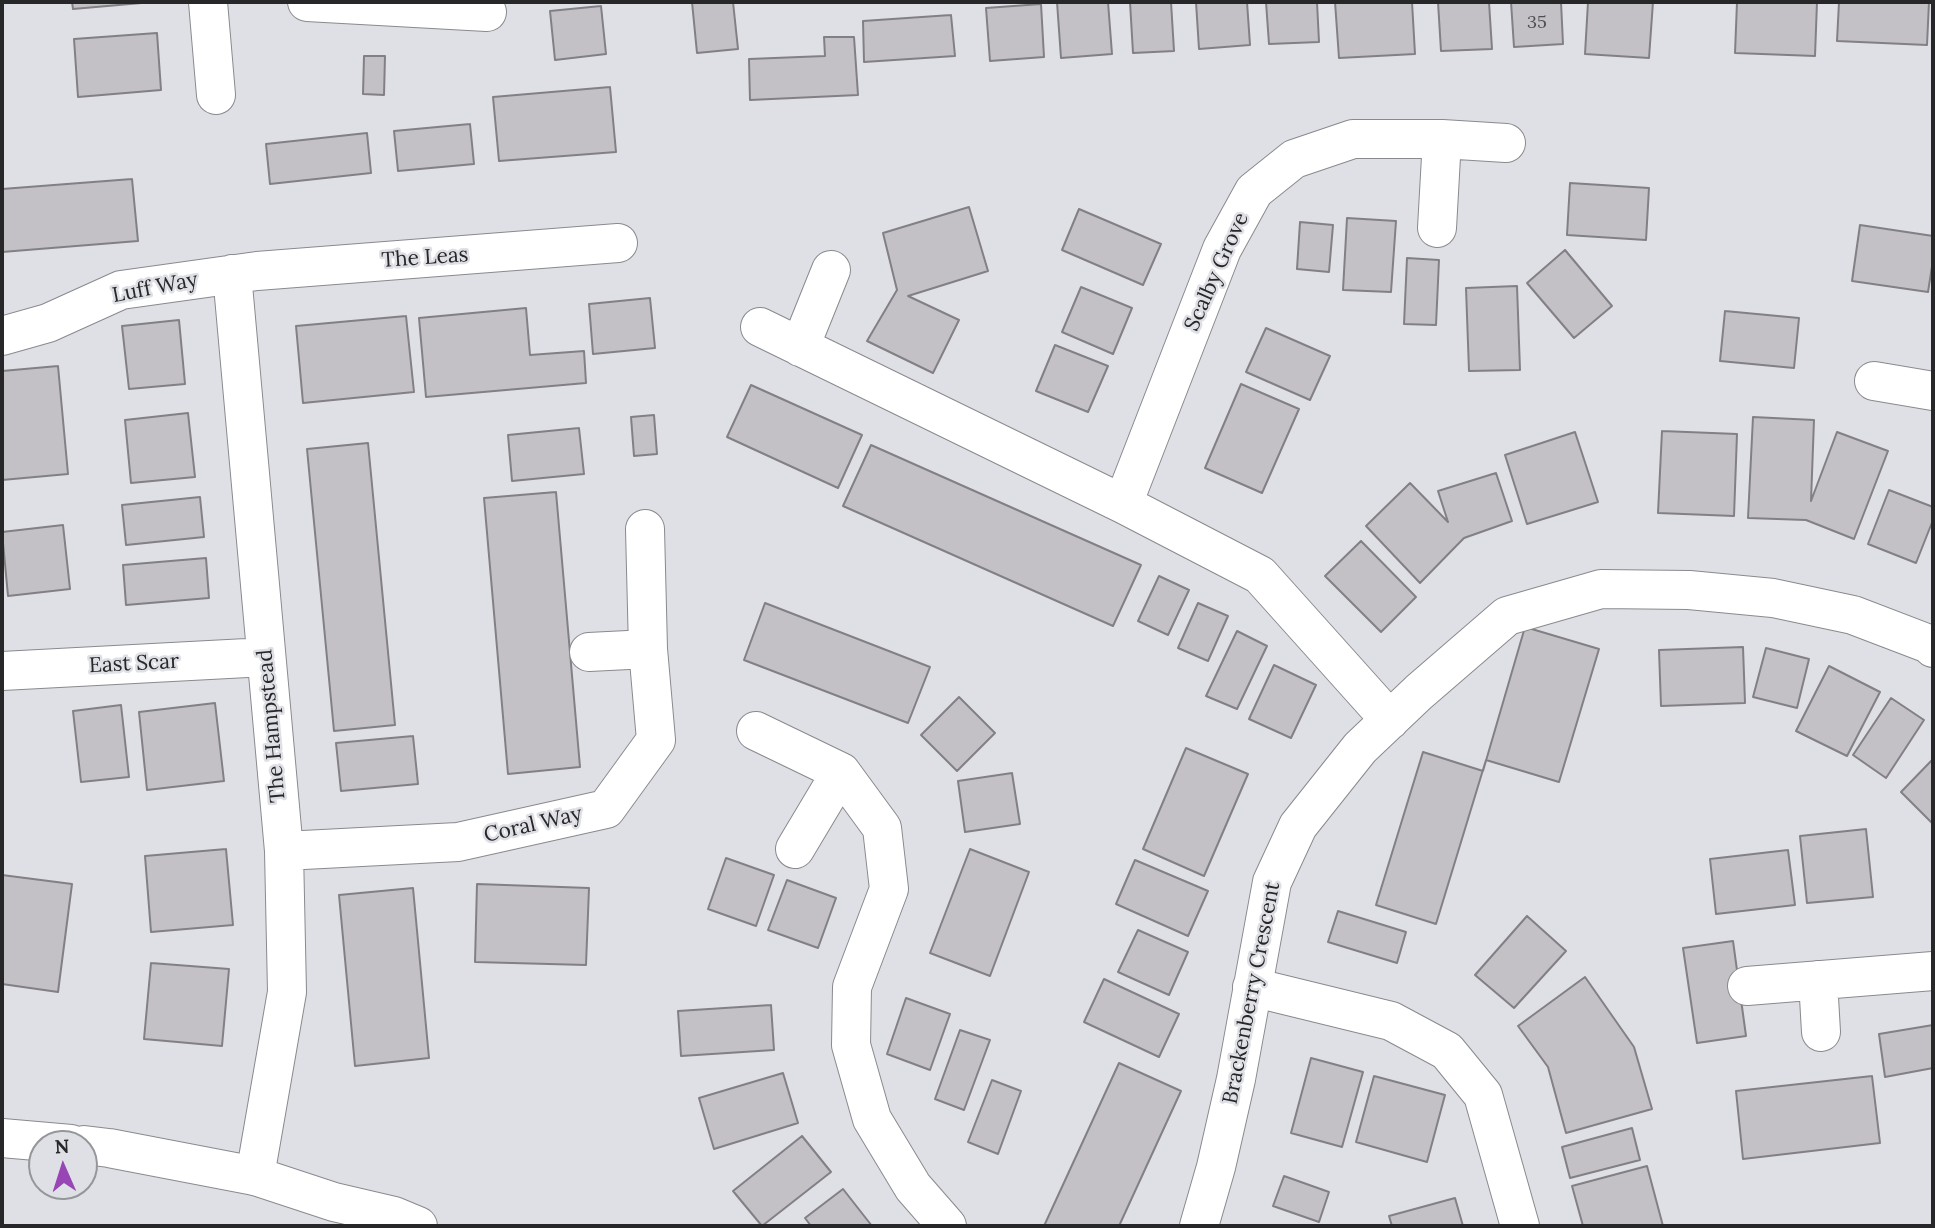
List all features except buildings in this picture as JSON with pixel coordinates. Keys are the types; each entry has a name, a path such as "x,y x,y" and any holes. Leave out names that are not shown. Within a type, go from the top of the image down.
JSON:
{"street":[{"path":"208,2 216,95"},
{"path":"306,2 487,12"},
{"name":"Scalby Grove","path":"1123,503 1222,249 1254,191 1294,159 1353,139 1442,139 1506,143"},
{"path":"1437,228 1442,139"},
{"name":"The Leas","path":"232,274 618,243"},
{"path":"800,347 831,270"},
{"name":"Luff Way","path":"2,336 48,323 121,290 232,274"},
{"name":"The Hampstead","path":"232,274 284,851 287,992 255,1176"},
{"path":"760,327 1123,503 1260,575 1390,720"},
{"path":"1874,381 1933,391"},
{"name":"Coral Way","path":"284,851 458,842 606,808 656,740 648,649 645,528"},
{"name":"Brackenberry Crescent","path":"1199,1226 1236,1079 1272,882 1298,827 1360,748 1507,616 1601,589 1689,590 1773,598 1853,615 1932,642"},
{"path":"589,652 648,649"},
{"name":"East Scar","path":"2,671 266,657"},
{"path":"756,731 841,772 882,828 889,889 852,987 852,1045 872,1119 913,1187 947,1226"},
{"path":"795,849 841,772"},
{"path":"1747,986 1933,971"},
{"path":"1818,980 1821,1032"},
{"path":"1252,986 1391,1021 1447,1051 1483,1095 1520,1226"},
{"path":"2,1138 28,1140"},
{"path":"98,1147 255,1176 334,1202 394,1216 418,1226"}]}
